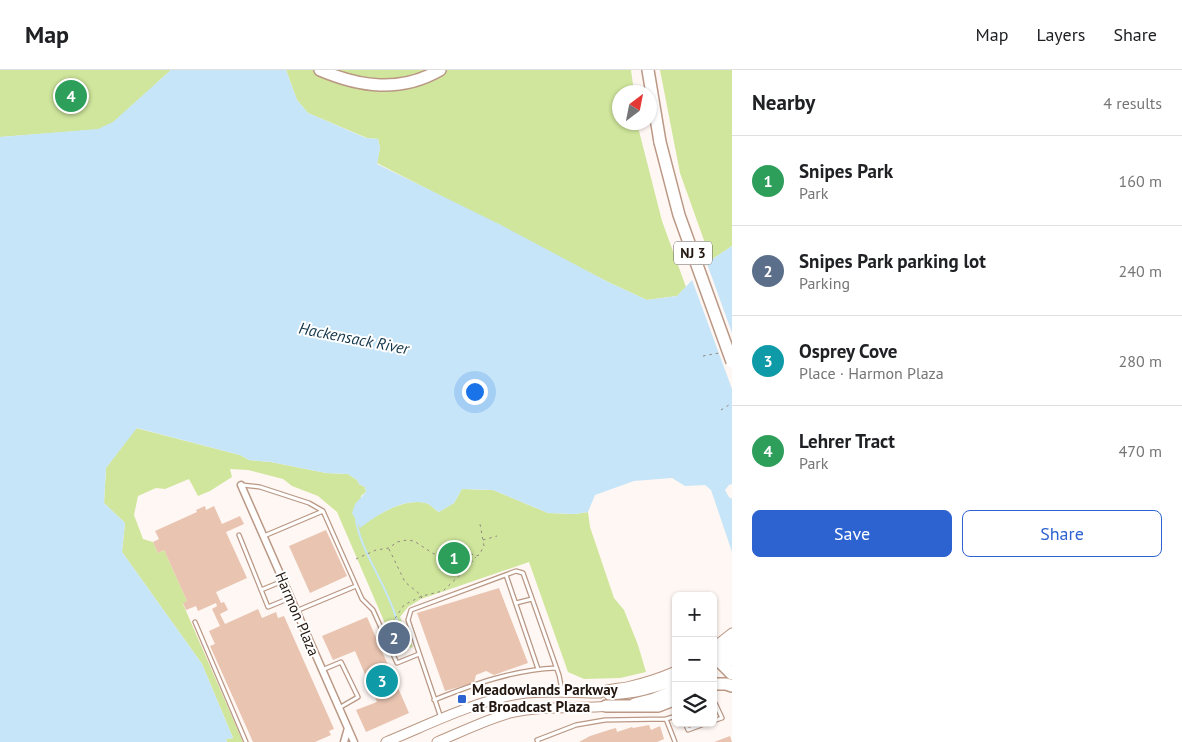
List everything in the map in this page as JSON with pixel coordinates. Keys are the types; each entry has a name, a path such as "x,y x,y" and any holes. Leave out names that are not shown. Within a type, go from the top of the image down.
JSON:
{"highway":[{"path":"320,70 356,83 378,85 397,85 418,80 440,70"},
{"name":"NJ 3","path":"648,70 660,142 672,191 732,362"},
{"path":"721,656 732,674"},
{"path":"717,684 732,686"},
{"path":"606,706 658,706 672,701"}],"main road":[{"path":"721,656 732,632"},
{"path":"721,656 732,641"},
{"path":"386,742 441,718 491,700 521,694 600,692 605,689 643,683 672,672"},
{"path":"600,692 605,695 636,692 672,681"},
{"path":"437,742 477,724 511,713 539,709 631,704 672,691"}],"street":[{"name":"Harmon Plaza","path":"241,485 295,612 354,742"},
{"path":"344,742 348,728"}],"lane":[{"path":"241,485 260,487 309,503 324,511 362,599 373,610 397,663 419,654"},
{"path":"263,536 324,511"},
{"path":"239,535 268,606 290,598"},
{"path":"441,718 408,620 411,610 516,571 523,573 556,668 562,693"},
{"path":"506,575 538,669"},
{"path":"261,590 283,581"},
{"path":"295,612 356,586"},
{"path":"516,603 532,599"},
{"path":"195,622 246,742"},
{"path":"322,671 341,662 358,697 339,708"},
{"path":"434,700 516,672 556,668"},
{"path":"717,707 722,718 717,720"},
{"path":"538,742 537,740 576,725 604,720 666,719 672,717"},
{"path":"666,719 675,742"}],"path":[{"path":"703,356 724,352"},
{"path":"721,410 732,403"},
{"path":"391,624 399,611 408,602 443,591 479,555 483,550 480,524"},
{"path":"482,540 497,536"},
{"path":"356,559 375,551 389,548 397,542 407,540 414,541 434,554 465,551 476,556"},
{"path":"389,548 405,582 421,598"}],"green space":[{"path":"0,70 171,70 106,129 0,137"},
{"path":"286,70 631,70 633,85 612,85 612,130 639,130 662,221 686,287 677,296 647,300 608,282 377,163 380,148 378,139 367,138 308,113 297,100"},
{"path":"660,70 732,70 732,246 711,260 680,173"},
{"path":"136,428 240,455 249,460 271,462 326,473 348,474 365,487 366,492 361,496 360,527 382,513 408,503 426,503 439,512 454,503 462,489 493,490 548,513 575,514 588,512 590,527 614,598 624,610 646,672 620,678 584,679 568,672 529,562 421,599 408,607 400,617 413,647 403,649 391,622 387,628 337,512 318,496 292,486 283,479 248,470 230,469 232,477 198,496 189,479 165,489 156,488 138,496 134,515 143,539 153,542 158,553 164,550 187,601 183,604 243,742 227,742 226,739 233,738 202,664 122,552 125,523 104,503 106,468"}],"water":[{"name":"Hackensack River","path":"171,70 286,70 297,100 308,113 366,138 378,139 380,148 377,164 647,300 677,296 711,260 732,246 732,484 725,490 732,499 732,552 711,490 705,485 685,486 672,478 634,481 595,495 588,512 575,514 548,513 493,490 462,489 454,503 439,512 426,503 408,503 382,513 360,528 352,513 355,504 366,492 365,487 348,474 326,473 271,462 249,460 240,455 137,428 106,468 104,503 125,523 122,552 202,664 233,738 226,739 227,742 0,742 0,137 98,129 113,122"}],"pier":[{"path":"706,261 732,333 732,389 691,277"}],"building":[{"path":"205,506 206,510 214,506 222,524 240,516 244,524 226,532 247,578 216,592 221,603 224,602 228,610 220,614 225,624 258,609 262,618 276,612 278,618 284,616 334,729 329,731 331,735 315,742 253,742 210,646 215,644 209,631 220,626 212,609 217,606 216,603 198,611 196,606 186,610 183,603 187,601 164,550 158,553 153,542 159,539 155,531 197,512 196,510"},
{"path":"326,530 347,576 310,593 289,546"},
{"path":"499,588 528,663 494,675 486,671 476,675 474,683 445,691 417,613"},
{"path":"367,617 409,713 366,732 356,710 377,702 355,651 333,660 322,636"},
{"path":"649,725 651,730 660,726 664,739 657,742 579,742 590,736 616,728 617,732 632,727"},
{"path":"730,736 732,742 714,742"}],"waterway":[{"path":"356,521 364,547 388,596 397,621"}],"place":[{"name":"Lehrer Tract","path":"71,96"},
{"name":"Snipes Park","path":"454,558"},
{"name":"Snipes Park parking lot","path":"394,638"},
{"name":"Osprey Cove","path":"382,681"},
{"name":"Meadowlands Parkway at Broadcast Plaza","path":"462,699"}]}
